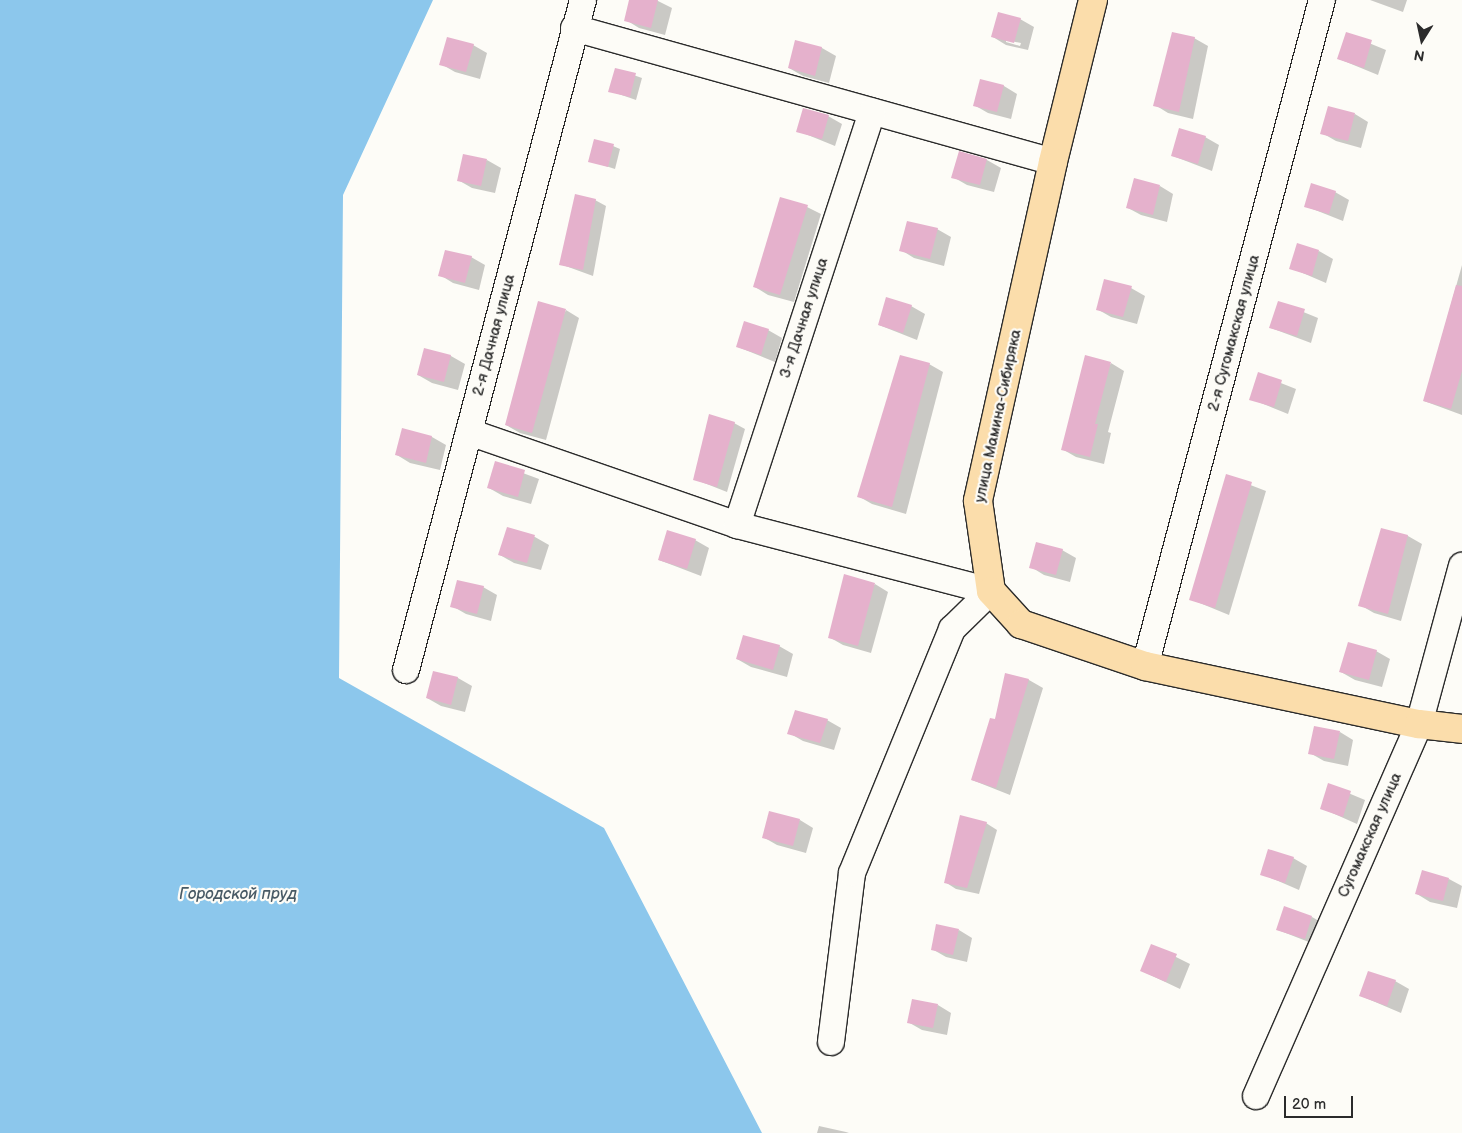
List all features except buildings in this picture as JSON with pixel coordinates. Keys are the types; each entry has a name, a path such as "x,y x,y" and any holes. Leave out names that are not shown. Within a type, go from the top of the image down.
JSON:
{"main road":[{"name":"улица Мамина-Сибиряка","path":"991,591 978,501 1053,162 1093,0"},
{"path":"991,591 1021,624 1145,666 1419,724 1462,729"}],"street":[{"name":"2-я Дачная улица","path":"406,670 574,28 583,0"},
{"name":"2-я Сугомакская улица","path":"1145,666 1322,0"},
{"path":"574,28 1053,162"},
{"name":"3-я Дачная улица","path":"737,525 872,111"},
{"path":"469,432 737,525 991,591"},
{"name":"Сугомакская улица","path":"1256,1096 1419,724 1462,566"},
{"path":"831,1042 852,873 952,629 991,591"}],"water":[{"name":"Городской пруд","path":"0,0 433,0 343,195 339,678 604,828 762,1133 0,1133"}]}
